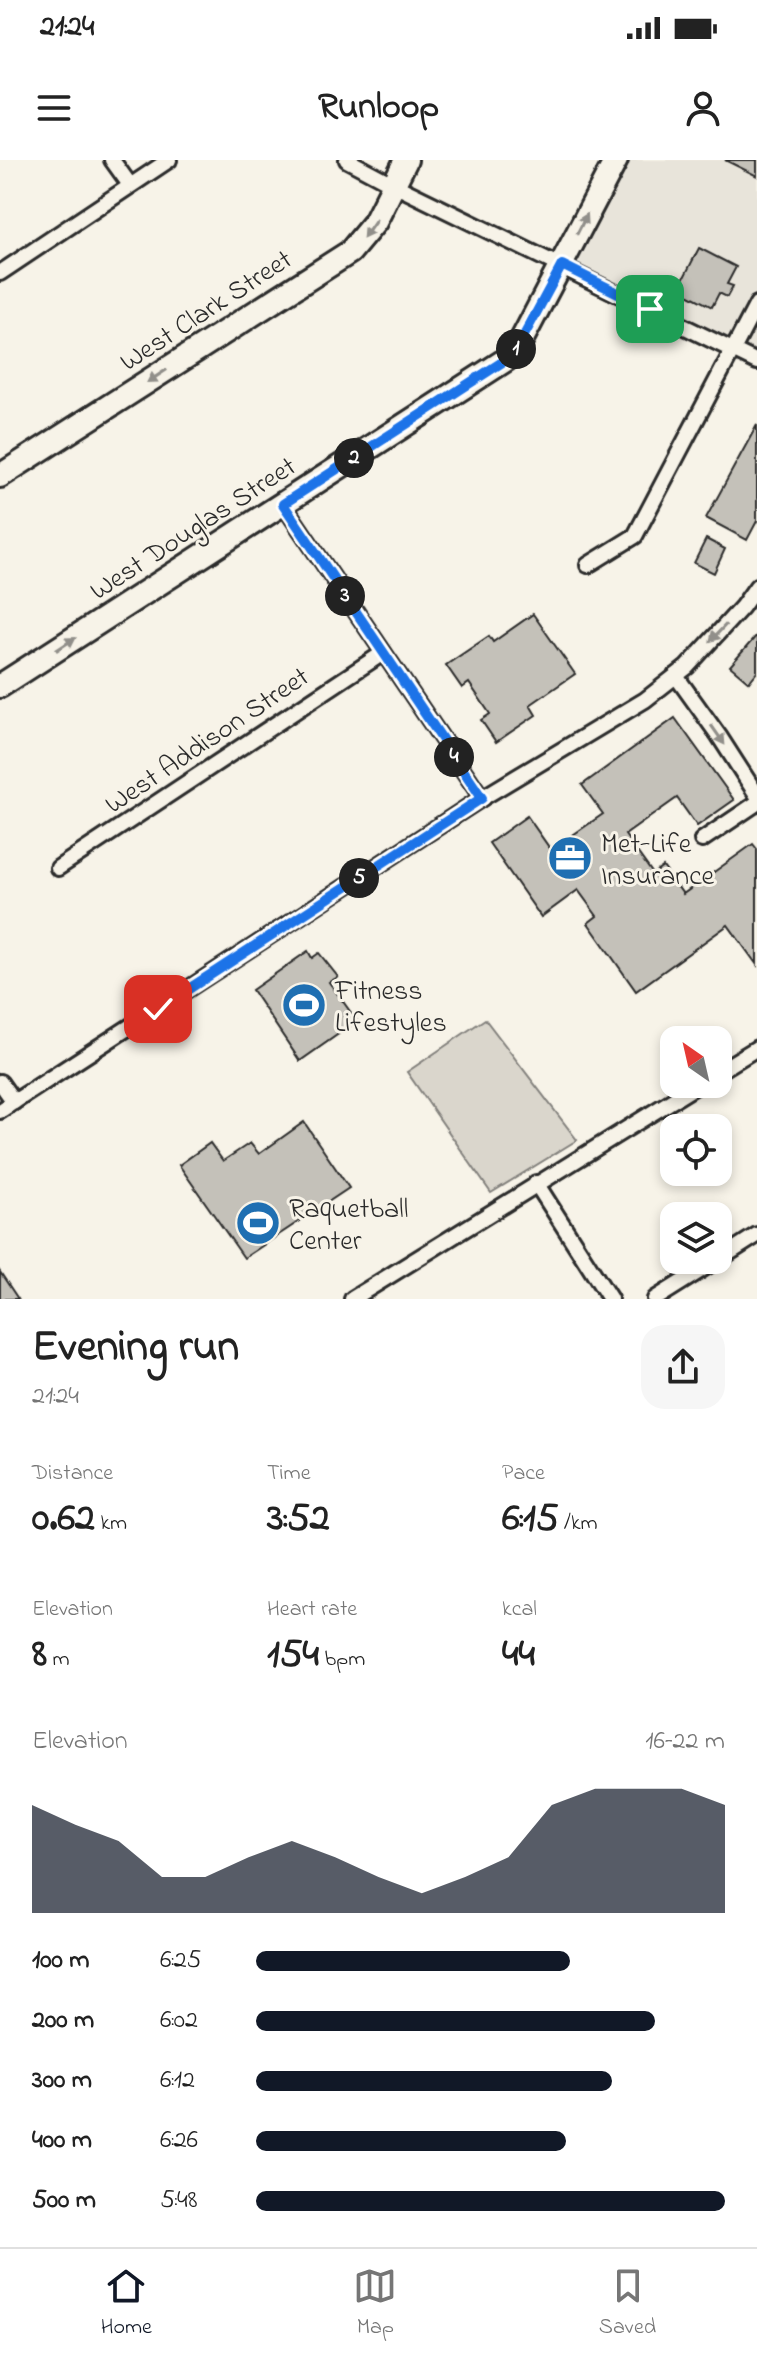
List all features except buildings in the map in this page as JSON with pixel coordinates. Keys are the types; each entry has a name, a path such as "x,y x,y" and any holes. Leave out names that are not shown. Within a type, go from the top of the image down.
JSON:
{"main road":[{"name":"West Clark Street","path":"0,476 350,252 375,222 406,160"},
{"name":"West Douglas Street","path":"0,686 507,359 520,343 616,160"}],"street":[{"path":"112,160 130,185"},
{"path":"0,273 169,160"},
{"path":"347,160 757,362"},
{"path":"588,565 635,536 757,304"},
{"path":"283,504 482,798"},
{"path":"0,1111 482,798 621,715 676,676 742,607 757,586"},
{"name":"West Addison Street","path":"58,868 383,653"},
{"path":"676,676 757,795"},
{"path":"702,840 757,803"},
{"path":"732,1063 757,1048"},
{"path":"0,1082 14,1102"},
{"path":"352,1299 676,1098"},
{"path":"536,1183 610,1299"},
{"path":"732,1251 757,1235"},
{"path":"655,1299 695,1274"}],"shaded area":[{"path":"616,160 757,160 757,362 562,265"},
{"path":"485,1019 577,1140 491,1193 407,1072"}],"place":[{"name":"Met-Life Insurance","path":"570,858"},
{"name":"Fitness Lifestyles","path":"304,1005"},
{"name":"Raquetball Center","path":"258,1223"}],"route":[{"path":"158,1009 482,798 283,504 507,359 520,343 562,265 650,309"}]}
